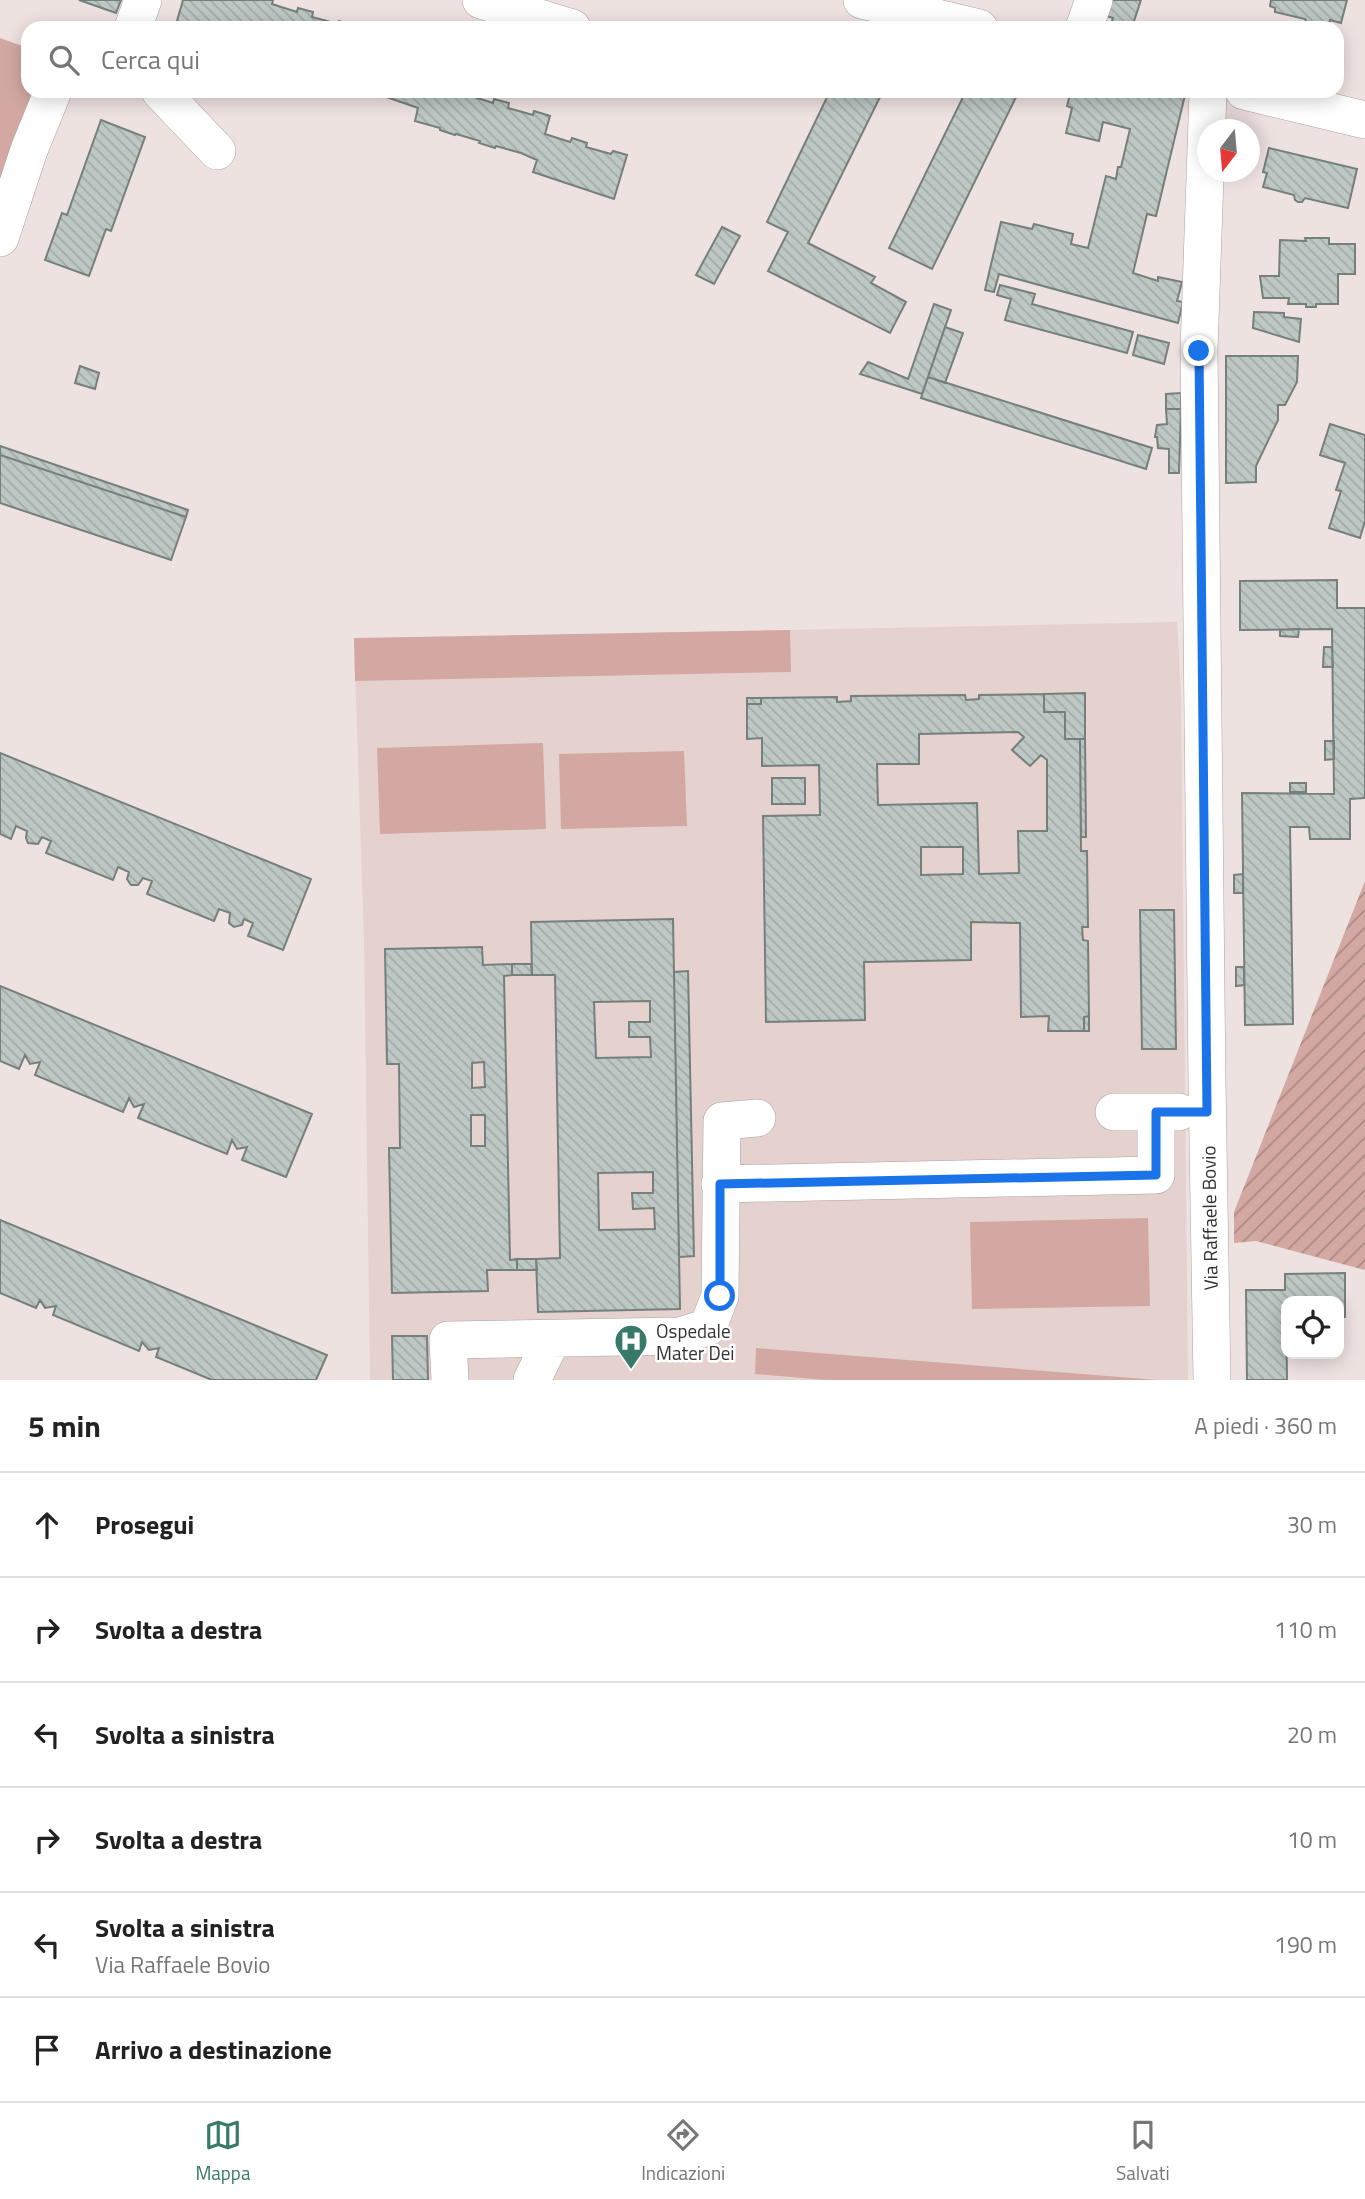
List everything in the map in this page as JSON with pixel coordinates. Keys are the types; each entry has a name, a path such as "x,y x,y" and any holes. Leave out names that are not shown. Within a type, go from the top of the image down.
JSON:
{"street":[{"path":"136,21 143,0"},
{"path":"481,0 549,21"},
{"path":"865,0 950,21"},
{"path":"1086,21 1094,0"},
{"path":"0,238 29,150 50,98"},
{"path":"167,98 218,151"},
{"name":"Via Raffaele Bovio","path":"1208,98 1199,351 1212,1380"},
{"path":"1273,98 1365,120"},
{"path":"1114,1112 1207,1112"},
{"path":"720,1184 1156,1175 1156,1112"},
{"path":"450,1380 448,1340 680,1336 708,1327 720,1296 720,1184 739,1119"},
{"path":"532,1380 552,1339"}],"shaded area":[{"path":"0,38 21,46 21,98 40,98 0,208"},
{"path":"1177,622 1181,693 1188,1380 370,1380 364,942 354,639"},
{"path":"790,630 791,672 355,681 354,638"},
{"path":"543,743 546,829 380,834 377,748"},
{"path":"684,751 687,826 561,829 559,754"},
{"path":"1365,881 1365,1270 1256,1241 1234,1243 1234,1212"},
{"path":"1148,1218 1150,1306 972,1309 970,1222"},
{"path":"756,1348 1158,1380 826,1380 755,1374"}],"building":[{"path":"79,0 121,0 116,13"},
{"path":"183,0 273,0 272,4 297,12 298,8 313,12 312,17 327,21 177,21"},
{"path":"1104,0 1141,0 1134,21 1112,21 1113,18 1099,14"},
{"path":"1271,0 1347,0 1342,21 1306,21 1275,12 1275,8 1270,6"},
{"path":"389,98 477,98 493,103 494,99 509,103 508,108 533,115 534,111 550,116 545,134 570,142 572,138 587,143 586,147 611,154 613,151 627,155 614,199 533,172 537,160 521,153 496,146 495,148 415,121 418,108"},
{"path":"827,98 880,98 808,243 875,277 871,283 906,302 890,333 768,271 788,232 767,222"},
{"path":"963,98 1016,98 932,269 889,248"},
{"path":"1069,98 1184,98 1156,216 1147,214 1133,273 1158,281 1158,277 1182,282 1177,301 1183,302 1178,323 999,274 994,292 985,290 1001,222 1032,229 1034,224 1073,234 1071,244 1088,248 1106,176 1116,179 1130,129 1103,122 1099,141 1066,133 1072,108 1067,106"},
{"path":"101,120 145,137 111,231 106,229 89,276 45,260 62,213 67,215"},
{"path":"1269,148 1357,169 1348,208 1305,198 1298,202 1294,195 1263,187 1267,173 1263,172"},
{"path":"722,227 740,236 714,284 696,275"},
{"path":"1305,238 1329,238 1329,244 1355,244 1355,274 1338,274 1338,304 1306,307 1306,304 1288,304 1289,298 1263,298 1260,276 1279,276 1280,240 1306,241"},
{"path":"1000,285 1035,294 1032,304 1133,332 1127,353 1005,320 1011,299 997,295"},
{"path":"934,304 951,310 922,394 860,374 868,362 908,379"},
{"path":"1254,312 1284,313 1284,317 1301,319 1299,342 1253,328"},
{"path":"945,327 963,333 945,383 928,377"},
{"path":"1138,335 1169,343 1164,364 1133,355"},
{"path":"1226,356 1298,356 1297,382 1285,405 1278,405 1278,420 1256,466 1256,482 1226,483"},
{"path":"80,366 99,373 95,389 75,383"},
{"path":"928,377 1152,448 1146,469 921,398"},
{"path":"1181,393 1181,409 1166,409 1166,394"},
{"path":"1166,409 1181,409 1179,473 1169,473 1169,449 1158,448 1155,437 1157,425 1167,424"},
{"path":"1330,424 1365,435 1365,521 1360,538 1329,528 1341,491 1336,490 1345,463 1320,455"},
{"path":"0,446 188,510 186,517 0,455"},
{"path":"0,455 186,517 171,560 0,503"},
{"path":"1337,580 1337,608 1365,608 1365,798 1350,799 1350,839 1310,839 1309,827 1290,827 1293,1024 1245,1025 1242,793 1334,794 1332,629 1240,630 1240,581"},
{"path":"1299,629 1298,637 1280,636 1280,630"},
{"path":"1324,647 1332,647 1333,667 1323,667"},
{"path":"1085,693 1085,739 1065,739 1065,712 1044,712 1044,694"},
{"path":"1044,694 1044,712 1065,712 1065,739 1080,739 1081,851 1087,851 1088,927 1082,927 1083,940 1088,941 1089,1016 1084,1017 1084,1031 1048,1031 1049,1016 1021,1017 1020,923 971,922 971,960 864,962 865,1020 766,1022 763,816 820,815 819,765 762,766 762,738 747,739 747,704 761,704 761,698 837,697 837,702 851,701 851,696 965,695 966,700 979,699 979,695","holes":["1018,732 1024,737 1012,750 1030,766 1041,755 1047,760 1047,831 1018,831 1019,873 979,874 977,803 878,805 877,764 919,764 919,734","921,847 963,847 963,874 921,875"]},
{"path":"747,698 761,698 761,704 747,704"},
{"path":"1080,739 1085,739 1086,837 1081,837"},
{"path":"1325,741 1334,741 1334,759 1325,760"},
{"path":"0,753 311,879 283,950 248,936 253,923 244,919 242,925 234,927 229,923 230,913 219,909 214,921 147,894 152,881 143,878 138,885 131,885 127,879 129,872 118,867 113,880 46,853 51,841 42,837 38,844 28,843 27,831 16,826 11,839 0,834"},
{"path":"772,778 805,778 805,804 772,804"},
{"path":"1290,783 1306,783 1306,792 1290,792"},
{"path":"1243,874 1243,893 1234,893 1234,875"},
{"path":"1140,910 1174,910 1176,1049 1142,1049"},
{"path":"673,919 680,1309 538,1312 536,1259 560,1258 555,975 532,975 531,922","holes":["650,1001 650,1022 629,1022 629,1037 650,1037 651,1057 596,1058 594,1002","653,1172 653,1193 632,1193 633,1209 654,1208 655,1229 599,1230 598,1173"]},
{"path":"482,947 483,965 512,964 512,975 504,976 510,1260 517,1259 517,1270 487,1270 488,1291 392,1293 389,1148 400,1148 399,1064 387,1064 385,949","holes":["484,1062 485,1087 472,1088 472,1063","471,1115 485,1115 485,1146 471,1146"]},
{"path":"512,964 531,964 532,975 512,975"},
{"path":"1236,967 1244,967 1244,985 1236,986"},
{"path":"688,971 694,1256 679,1257 674,972"},
{"path":"0,986 312,1114 286,1177 242,1160 247,1147 237,1149 232,1140 227,1154 138,1118 144,1104 134,1107 129,1098 123,1112 35,1075 40,1062 30,1064 25,1055 19,1069 0,1061"},
{"path":"1089,1016 1089,1031 1084,1031 1084,1017"},
{"path":"0,1220 327,1355 316,1380 212,1380 156,1357 159,1348 149,1350 142,1342 139,1351 53,1315 56,1306 45,1308 40,1300 36,1308 0,1293"},
{"path":"517,1259 536,1259 537,1270 517,1270"},
{"path":"1345,1273 1345,1317 1344,1296 1281,1296 1281,1359 1287,1359 1287,1380 1247,1380 1246,1290 1285,1290 1285,1274"},
{"path":"392,1336 427,1336 428,1380 393,1380"}],"place":[{"name":"Ospedale Mater Dei","path":"631,1371"}],"route":[{"path":"720,1296 720,1184 1156,1175 1156,1112 1207,1112 1199,351"}]}
